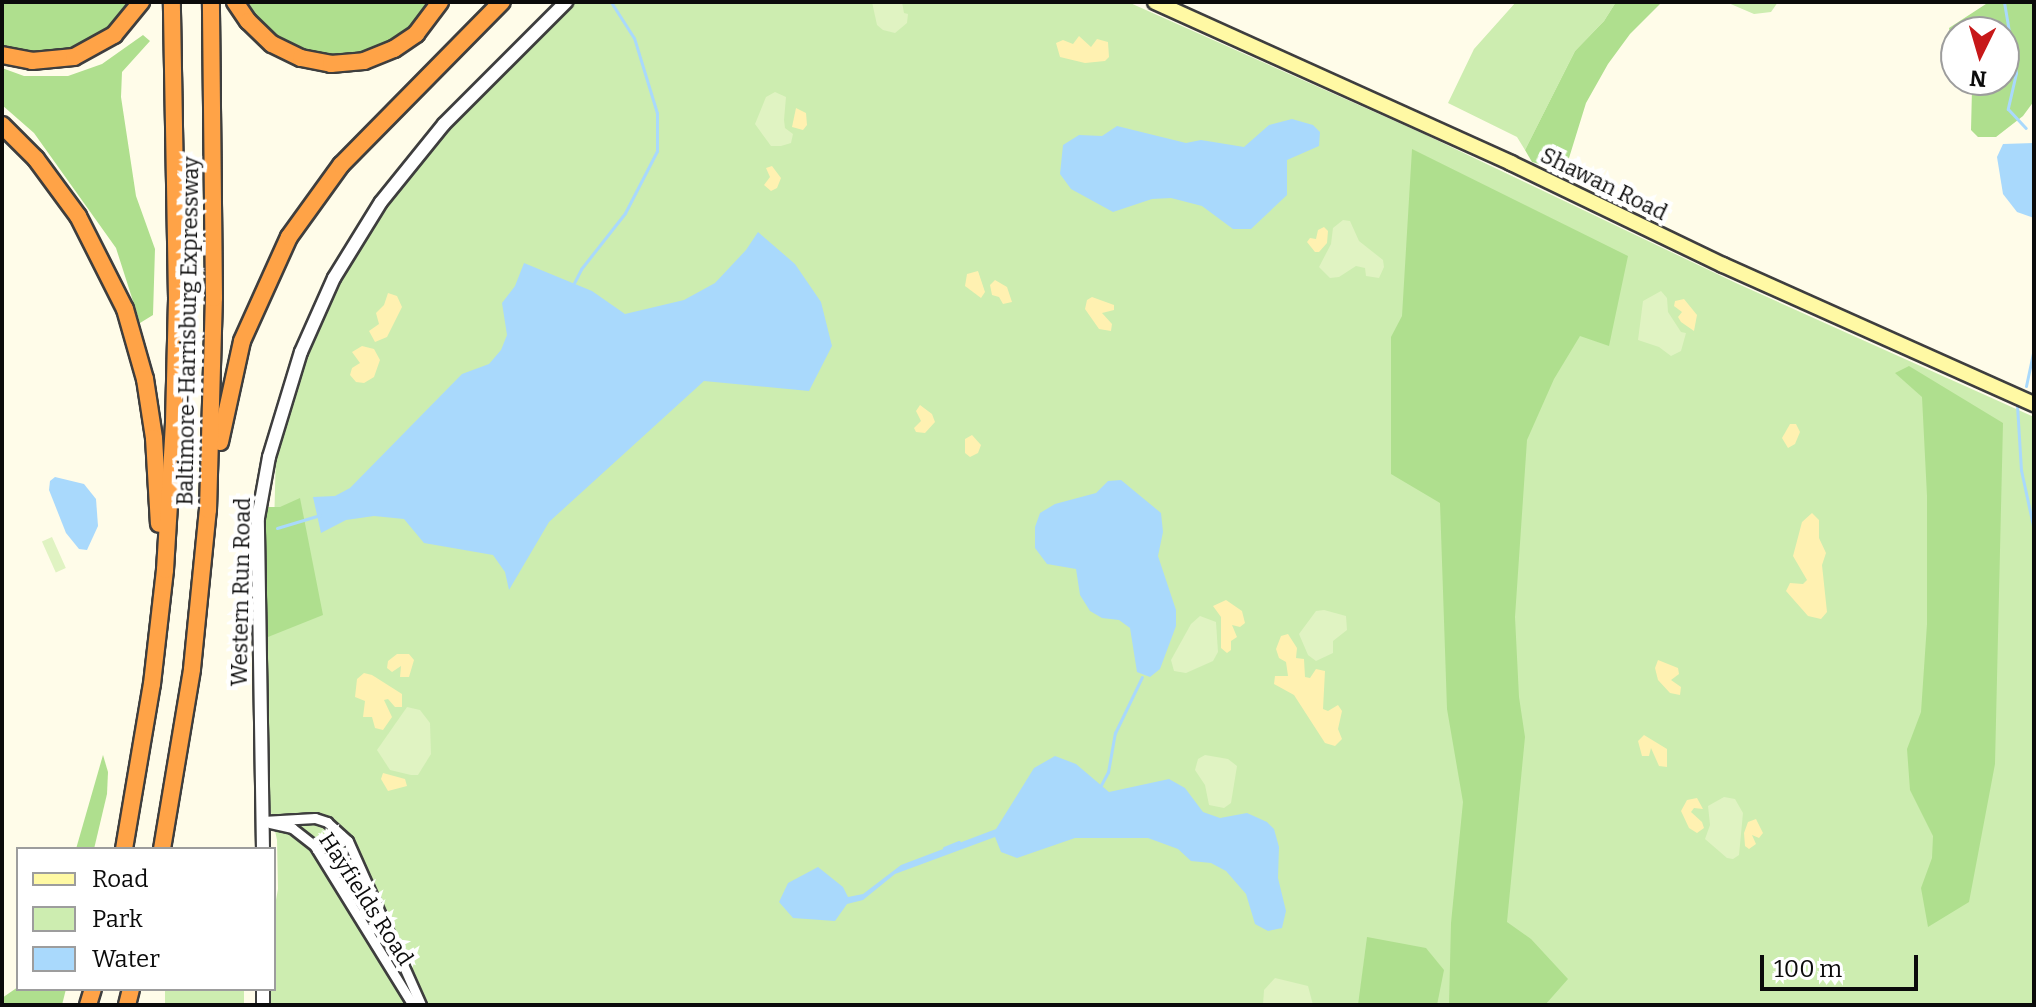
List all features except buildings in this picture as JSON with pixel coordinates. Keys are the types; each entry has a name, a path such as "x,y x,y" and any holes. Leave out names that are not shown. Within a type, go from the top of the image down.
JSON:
{"highway":[{"path":"2,55 32,61 74,57 114,35 141,2"},
{"path":"162,2 175,184"},
{"name":"Baltimore-Harrisburg Expressway","path":"124,847 152,684 165,570 176,376 172,2"},
{"name":"Baltimore-Harrisburg Expressway","path":"162,847 192,669 208,510 214,362 211,2"},
{"path":"235,2 248,21 272,44 301,58 331,64 364,61 394,49 416,34 440,2"},
{"path":"208,510 242,341 289,237 341,165 502,2"},
{"path":"2,125 36,159 78,216 125,309 145,379 157,475 157,562 165,570"}],"main road":[{"name":"Shawan Road","path":"1155,2 1511,163 1723,265 2034,404"}],"street":[{"name":"Western Run Road","path":"263,847 258,518 269,457 301,352 349,253 407,167 444,124 566,2"},
{"name":"Hayfields Road","path":"263,821 315,818 327,822 348,841 421,1005"},
{"name":"Hayfields Road","path":"263,821 292,828 314,845 413,1005"}],"green space":[{"path":"2,2 131,2 115,27 71,52 46,54 2,47"},
{"path":"248,2 431,2 404,35 384,50 333,58 308,55 284,44 265,29"},
{"path":"574,2 1128,2 1426,135 1736,283 2034,417 2034,1005 267,1005 267,991 276,991 278,889 277,840 269,803 266,539 274,528 276,450 306,355 326,308 386,204 450,127"},
{"path":"872,2 902,2 904,13 908,14 907,23 895,33 883,30 877,25"},
{"path":"1516,2 1616,2 1604,21 1575,51 1525,150 1517,137 1448,103 1474,49"},
{"path":"1616,2 1662,2 1630,34 1608,64 1586,103 1569,158 1561,170 1532,162 1525,150 1575,51 1604,21"},
{"path":"1726,2 1778,2 1771,12 1754,14"},
{"path":"1989,2 2034,2 2034,101 2023,116 1996,137 1978,137 1971,130 1972,96 2020,96 2020,16 1967,16"},
{"path":"143,35 150,41 122,72 121,97 136,196 155,249 153,315 140,323 116,248 34,133 2,105 2,68 24,76 68,76 102,64"},
{"path":"775,92 786,97 785,128 793,134 791,143 781,146 771,146 755,124 766,97"},
{"path":"1412,149 1628,256 1609,346 1580,336 1554,379 1527,440 1515,617 1519,697 1525,737 1507,922 1531,939 1568,979 1545,1005 1449,1005 1451,923 1463,802 1447,709 1440,503 1391,474 1391,337 1402,316"},
{"path":"1343,220 1350,221 1359,241 1383,260 1384,267 1379,278 1366,276 1365,268 1356,266 1339,277 1330,278 1319,267 1331,244 1333,228"},
{"path":"1661,291 1667,298 1668,312 1681,332 1686,333 1681,351 1671,356 1659,347 1638,340 1643,301"},
{"path":"1909,366 2003,423 1995,764 1969,902 1928,927 1921,888 1932,858 1933,836 1910,790 1907,749 1921,712 1927,624 1927,496 1922,397 1895,373"},
{"path":"300,498 323,615 263,639 261,574 264,507 280,507"},
{"path":"52,537 66,568 56,573 42,541"},
{"path":"1316,611 1346,616 1347,630 1333,641 1333,653 1316,661 1308,655 1299,634"},
{"path":"1200,616 1216,622 1218,652 1213,661 1186,673 1174,671 1171,660 1191,624"},
{"path":"407,707 420,710 430,723 431,754 418,775 390,770 377,750"},
{"path":"103,755 108,772 107,794 94,847 77,847"},
{"path":"1205,755 1228,759 1237,766 1231,803 1224,808 1209,805 1205,785 1195,770 1198,759"},
{"path":"1724,797 1735,799 1743,813 1739,855 1733,859 1727,858 1705,839 1710,825 1708,806"},
{"path":"1367,937 1426,948 1444,970 1437,1005 1358,1005"},
{"path":"1275,978 1308,986 1313,1005 1263,1005 1264,990"},
{"path":"16,988 16,991 66,991 62,1005 2,1005 2,998"},
{"path":"165,991 244,991 244,1005 165,1005"}],"sand":[{"path":"1079,36 1091,47 1097,39 1108,42 1109,57 1105,61 1085,63 1060,57 1056,43 1063,40 1073,44"},
{"path":"796,108 806,113 807,125 803,130 792,127"},
{"path":"772,166 781,178 777,188 771,191 764,185 770,177 766,168"},
{"path":"1324,227 1328,231 1327,243 1315,252 1307,242 1310,238 1316,239 1318,230"},
{"path":"978,271 985,292 981,298 965,286 967,274"},
{"path":"995,280 1007,287 1012,302 1003,304 999,297 992,295 990,285"},
{"path":"388,293 397,296 402,307 387,337 375,342 369,331 379,324 376,313 384,305"},
{"path":"1092,297 1114,305 1114,310 1102,313 1112,324 1111,331 1099,329 1085,309 1087,300"},
{"path":"1684,299 1697,315 1694,331 1681,322 1678,317 1682,312 1674,306 1675,301"},
{"path":"362,346 374,349 380,360 374,377 364,383 356,382 350,375 352,368 360,363 352,352"},
{"path":"920,405 932,414 935,422 925,433 916,432 914,428 921,421 916,411"},
{"path":"1790,424 1796,424 1800,432 1795,444 1788,448 1782,438"},
{"path":"972,435 981,445 978,453 970,457 965,453 965,439"},
{"path":"1812,513 1819,520 1819,538 1826,553 1822,565 1827,612 1821,619 1808,616 1786,591 1790,583 1803,584 1807,580 1793,556 1802,522"},
{"path":"1226,600 1242,611 1245,623 1240,627 1232,625 1237,637 1231,641 1231,650 1227,653 1221,648 1221,617 1213,606"},
{"path":"1288,634 1297,648 1296,658 1304,659 1305,677 1310,678 1316,669 1325,671 1323,709 1328,711 1338,705 1342,711 1338,729 1342,739 1335,746 1325,743 1294,695 1274,684 1275,676 1288,676 1286,662 1279,658 1276,649 1281,636"},
{"path":"397,654 409,654 414,660 409,677 400,677 401,666 392,672 387,668 388,661"},
{"path":"1658,660 1678,668 1679,674 1671,680 1681,687 1680,695 1670,693 1658,680 1655,668"},
{"path":"364,673 402,694 402,707 395,707 388,699 384,700 392,717 383,730 375,728 372,717 363,717 365,701 355,697 357,679"},
{"path":"1644,735 1667,749 1667,767 1659,766 1651,748 1649,756 1642,756 1638,741"},
{"path":"383,773 405,779 407,786 388,791 381,779"},
{"path":"1697,798 1703,809 1694,808 1691,812 1704,828 1697,833 1689,828 1681,811 1687,800"},
{"path":"1756,819 1763,833 1759,838 1752,835 1756,844 1749,849 1745,846 1744,833 1748,822"}],"water":[{"path":"1292,119 1313,125 1320,132 1319,146 1287,160 1287,195 1251,229 1233,229 1202,206 1171,198 1152,199 1113,212 1071,189 1060,174 1063,145 1079,135 1102,136 1117,126 1186,143 1201,140 1244,147 1269,125"},
{"path":"2034,143 2034,218 2017,212 2003,194 1997,157 2003,144"},
{"path":"758,232 795,264 821,302 832,346 809,391 704,381 549,522 509,590 505,572 493,555 424,543 404,519 374,516 346,520 321,533 313,497 335,496 350,488 462,374 489,364 501,350 507,335 502,303 515,286 524,263 592,291 625,314 684,300 715,283 746,250"},
{"path":"55,477 84,484 96,499 98,526 87,550 79,549 66,533 49,490 50,481"},
{"path":"1121,480 1161,513 1163,532 1158,556 1176,610 1176,626 1160,669 1150,677 1137,672 1130,628 1119,620 1102,618 1090,611 1080,595 1076,569 1047,564 1035,548 1035,527 1040,513 1055,504 1096,493 1108,481"},
{"path":"1055,756 1076,764 1109,792 1169,779 1185,788 1203,812 1220,818 1247,813 1267,822 1274,829 1279,847 1278,878 1286,911 1282,928 1268,931 1255,924 1246,894 1226,871 1211,863 1191,861 1178,849 1148,838 1075,838 1017,858 1001,852 995,837 895,874 863,900 847,904 835,921 793,918 779,902 788,883 818,867 843,887 848,897 863,894 901,865 996,829 1034,768"}],"waterway":[{"path":"572,287 581,269 625,213 657,151 657,113 634,38 611,2"},
{"path":"2004,2 2016,73 2008,109 2026,128"},
{"path":"2026,386 2034,348 2034,303"},
{"path":"2017,405 2021,470 2034,530"},
{"path":"277,528 320,515"},
{"path":"1101,785 1108,772 1115,733 1142,677"},
{"path":"944,848 959,842"}]}
